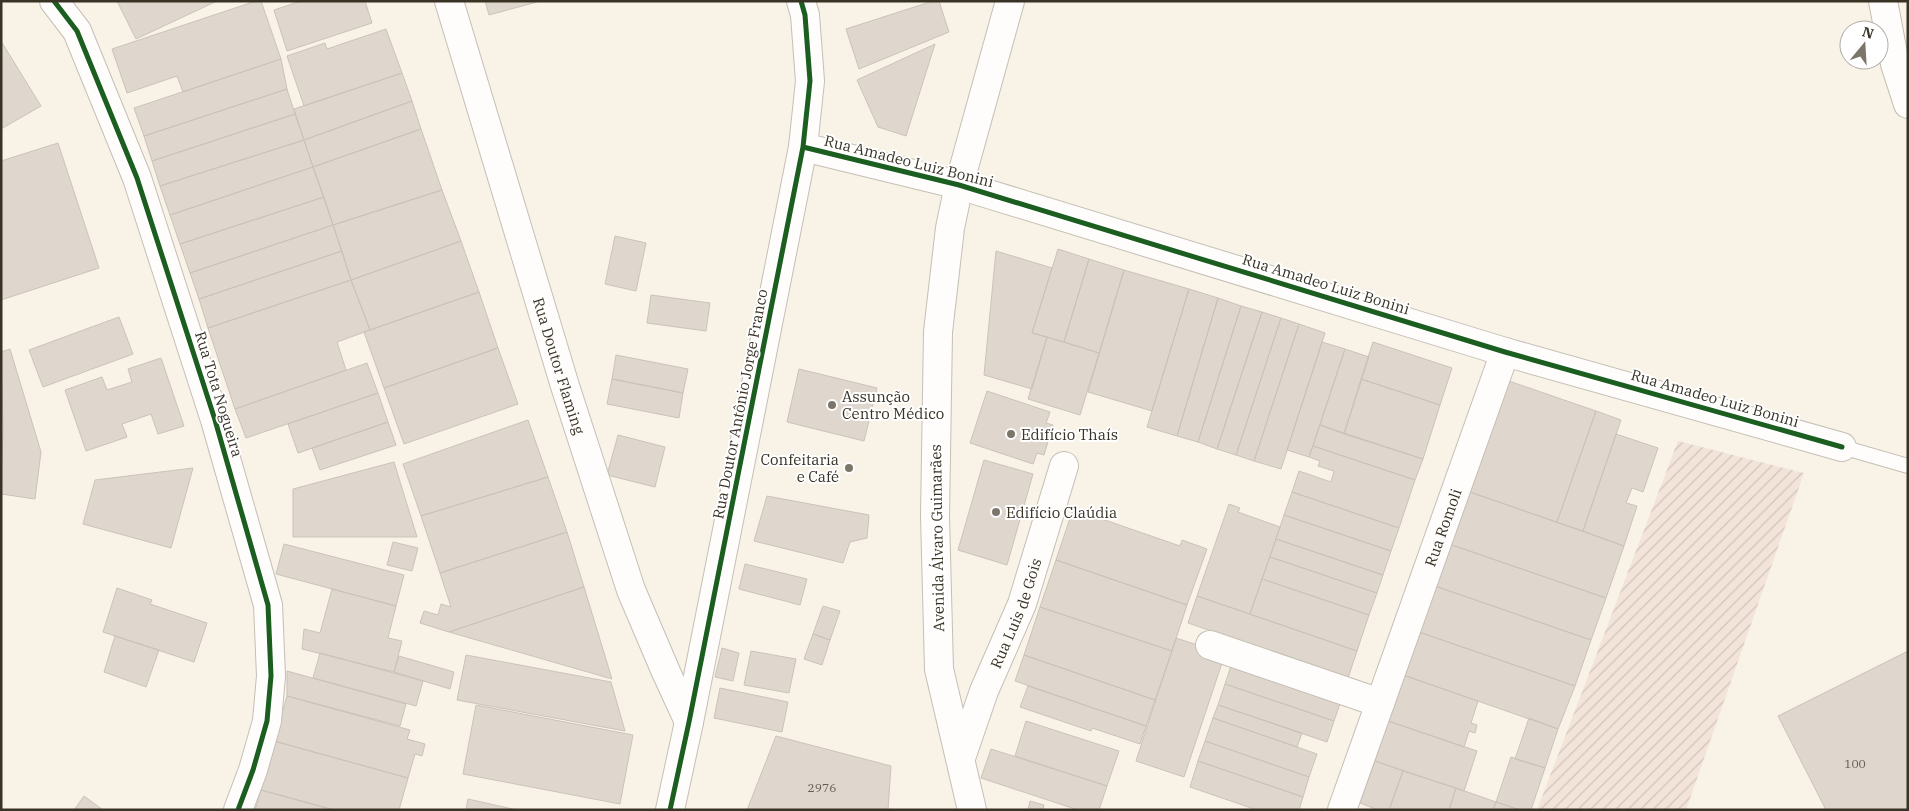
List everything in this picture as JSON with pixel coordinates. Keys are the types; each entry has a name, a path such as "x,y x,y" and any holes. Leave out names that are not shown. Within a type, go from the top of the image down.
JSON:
{"main road":[{"name":"Rua Tota Nogueira","path":"54,1 77,31 137,178 216,420 268,605 271,676 267,721 253,770 238,810"},
{"name":"Rua Doutor Flaming","path":"450,1 565,386 631,590 689,722"},
{"name":"Rua Doutor Antônio Jorge Franco","path":"670,810 803,147 810,81 805,15 801,1"},
{"name":"Avenida Álvaro Guimarães","path":"972,810 939,669 935,516 938,332 950,228 959,185 1010,1"},
{"path":"1882,1 1896,64 1908,104"},
{"name":"Rua Amadeo Luiz Bonini","path":"803,147 959,185 1505,352 1842,448"},
{"name":"Rua Romoli","path":"1342,810 1505,352"},
{"name":"Rua Luis de Gois","path":"961,758 984,691 1022,604 1064,466"},
{"path":"1210,645 1380,703"}],"lane":[{"path":"1842,448 1908,466"}],"shaded area":[{"path":"1678,441 1804,473 1686,810 1537,810"}],"building":[{"path":"117,1 217,1 136,39"},
{"path":"256,1 261,1 281,59 183,92 177,76 127,93 112,49"},
{"path":"301,1 365,1 372,23 287,51 274,10"},
{"path":"485,1 537,1 537,2 489,15"},
{"path":"933,1 939,1 949,32 859,69 846,29"},
{"path":"386,29 402,73 304,106 287,56 325,43 327,49"},
{"path":"1,41 41,106 1,129"},
{"path":"935,44 906,136 878,127 857,80"},
{"path":"281,59 287,89 144,136 134,108"},
{"path":"402,73 412,101 304,140 294,109"},
{"path":"287,89 295,114 152,161 144,136"},
{"path":"412,101 421,129 313,167 304,140"},
{"path":"295,114 304,140 160,186 152,161"},
{"path":"421,129 442,190 333,225 313,167"},
{"path":"304,140 313,167 170,215 160,186"},
{"path":"58,143 99,268 1,300 1,161"},
{"path":"313,167 324,197 180,244 170,215"},
{"path":"442,190 461,241 351,280 333,225"},
{"path":"324,197 333,225 190,273 180,244"},
{"path":"333,225 342,251 199,299 190,273"},
{"path":"615,236 646,243 636,291 605,284"},
{"path":"461,241 479,292 370,330 351,280"},
{"path":"1058,249 1089,259 1064,342 1032,333"},
{"path":"342,251 351,280 208,328 199,299"},
{"path":"996,251 1052,268 1032,333 1047,337 1032,389 984,375"},
{"path":"1089,259 1124,270 1099,353 1064,342"},
{"path":"1124,270 1189,289 1152,411 1088,392"},
{"path":"351,280 370,330 337,342 346,370 235,409 208,328"},
{"path":"1189,289 1218,298 1177,436 1147,427"},
{"path":"479,292 498,348 384,388 364,332"},
{"path":"651,295 710,303 706,331 647,323"},
{"path":"1218,298 1241,306 1198,442 1177,436"},
{"path":"1241,306 1262,312 1217,449 1198,442"},
{"path":"1262,312 1281,318 1236,455 1217,449"},
{"path":"119,317 133,354 43,387 29,350"},
{"path":"1281,318 1299,324 1254,461 1236,455"},
{"path":"1299,324 1325,333 1281,469 1254,461"},
{"path":"1047,337 1099,353 1080,415 1028,399"},
{"path":"1322,342 1345,349 1309,457 1287,450"},
{"path":"1373,342 1452,368 1440,405 1361,379"},
{"path":"498,348 518,404 404,444 384,388"},
{"path":"10,349 41,452 35,499 1,494 3,428 1,352"},
{"path":"1345,349 1369,357 1344,434 1320,425"},
{"path":"616,355 688,369 683,393 612,379"},
{"path":"161,358 184,426 158,434 151,414 122,424 127,437 86,451 65,390 102,377 107,390 132,382 128,369"},
{"path":"367,363 378,393 246,438 235,409"},
{"name":"Assunção Centro Médico","path":"799,369 877,388 864,441 787,422"},
{"path":"612,379 683,393 679,418 607,404"},
{"path":"1361,379 1440,405 1423,459 1344,434"},
{"path":"1506,380 1596,411 1557,522 1467,491"},
{"name":"Edifício Thaís","path":"987,391 1050,412 1046,423 1053,425 1044,455 1037,453 1033,464 970,443"},
{"path":"378,393 388,422 298,453 288,424"},
{"path":"1596,411 1621,420 1583,531 1557,522"},
{"path":"528,420 548,477 421,516 403,464"},
{"path":"388,422 396,445 320,470 312,448"},
{"path":"1320,425 1423,459 1415,480 1313,446"},
{"path":"1616,434 1658,448 1643,492 1632,488 1626,503 1637,506 1624,546 1583,531"},
{"path":"618,435 665,447 655,487 607,475"},
{"path":"1313,446 1415,480 1399,528 1292,492 1299,471 1331,482 1334,471 1318,466 1320,461 1309,457"},
{"name":"Edifício Claúdia","path":"984,460 1033,474 1007,565 958,550"},
{"path":"394,462 417,537 293,537 293,489"},
{"path":"193,468 171,548 83,524 95,480"},
{"path":"548,477 567,532 440,573 421,516"},
{"path":"1467,491 1624,546 1606,598 1449,544"},
{"path":"1292,492 1399,528 1391,551 1284,515"},
{"path":"767,496 869,515 867,538 850,542 843,563 754,541"},
{"path":"1229,504 1240,508 1238,512 1280,527 1250,614 1197,596"},
{"path":"1073,509 1180,546 1182,540 1207,549 1187,605 1056,560"},
{"path":"1284,515 1391,551 1383,575 1276,539"},
{"path":"567,532 584,587 449,632 420,623 424,611 438,615 441,604 451,607 440,573"},
{"path":"1276,539 1383,575 1377,593 1270,557"},
{"path":"393,542 418,548 412,571 387,565"},
{"path":"284,544 404,575 396,606 276,574"},
{"path":"1449,544 1606,598 1591,640 1435,586"},
{"path":"1270,557 1377,593 1369,615 1262,579"},
{"path":"1056,560 1187,605 1172,651 1040,607"},
{"path":"745,564 807,579 800,605 739,589"},
{"path":"1262,579 1369,615 1357,651 1250,614"},
{"path":"1435,586 1591,640 1575,686 1419,632"},
{"path":"584,587 612,679 449,632"},
{"path":"117,588 152,600 150,604 207,623 194,662 103,632"},
{"path":"332,589 396,606 388,638 402,641 394,672 302,649 304,629 320,633"},
{"path":"1197,596 1357,651 1348,678 1188,623"},
{"path":"823,606 840,611 830,640 813,634"},
{"path":"1040,607 1172,651 1155,700 1024,655"},
{"path":"1419,632 1575,686 1558,729 1403,675"},
{"path":"813,634 830,640 822,665 804,659"},
{"path":"115,636 159,650 146,687 104,672"},
{"path":"1176,638 1225,654 1184,777 1136,761"},
{"path":"722,648 739,653 733,681 715,677"},
{"path":"751,651 796,659 789,693 744,685"},
{"path":"1908,651 1908,810 1826,810 1778,716"},
{"path":"320,653 423,681 416,706 313,678"},
{"path":"466,655 611,682 625,731 457,700"},
{"path":"1024,655 1155,700 1146,726 1015,681"},
{"path":"399,656 454,672 450,689 394,672"},
{"path":"1233,660 1342,698 1334,721 1225,684"},
{"path":"287,671 406,704 400,726 287,696"},
{"path":"1403,675 1478,701 1471,723 1477,725 1475,733 1469,731 1464,747 1388,721"},
{"path":"1225,684 1334,721 1327,742 1218,705"},
{"path":"1028,686 1146,726 1140,744 1092,728 1091,731 1020,707"},
{"path":"720,688 788,702 782,732 714,718"},
{"path":"287,696 410,730 407,739 425,744 422,756 415,754 408,778 274,741"},
{"path":"476,705 633,735 620,804 463,774"},
{"path":"1218,705 1302,733 1297,747 1213,718"},
{"path":"1213,718 1317,754 1309,777 1205,741"},
{"path":"1529,718 1558,729 1545,768 1515,759"},
{"path":"1026,721 1119,751 1107,786 1015,756"},
{"path":"1388,721 1477,751 1464,791 1375,761"},
{"path":"776,736 891,766 888,810 747,810"},
{"path":"274,741 408,778 399,810 334,810 261,790"},
{"path":"1205,741 1309,777 1303,797 1198,761"},
{"path":"991,749 1107,786 1099,810 1078,810 981,778"},
{"path":"1511,757 1545,768 1531,810 1520,810 1496,802"},
{"path":"1198,761 1303,797 1299,810 1257,810 1190,787"},
{"path":"1375,761 1403,771 1389,810 1378,810 1360,803"},
{"path":"1403,771 1456,788 1449,810 1389,810"},
{"path":"1456,788 1496,802 1493,810 1449,810"},
{"path":"261,790 334,810 255,810"},
{"path":"84,796 103,810 74,810"},
{"path":"468,799 517,810 466,810"},
{"path":"1030,801 1044,805 1043,810 1028,810"},
{"path":"1496,802 1520,810 1493,810"}],"cycle path":[{"path":"54,1 77,31 137,178 215,420 268,605 271,676 267,721 253,770 238,810"},
{"path":"670,810 803,147 810,81 805,15 801,1"},
{"path":"803,147 959,185 1505,352 1842,447"}],"place":[{"name":"Assunção Centro Médico","path":"832,405"},
{"name":"Edifício Thaís","path":"1011,434"},
{"name":"Confeitaria e Café","path":"849,468"},
{"name":"Edifício Claúdia","path":"996,512"}]}
